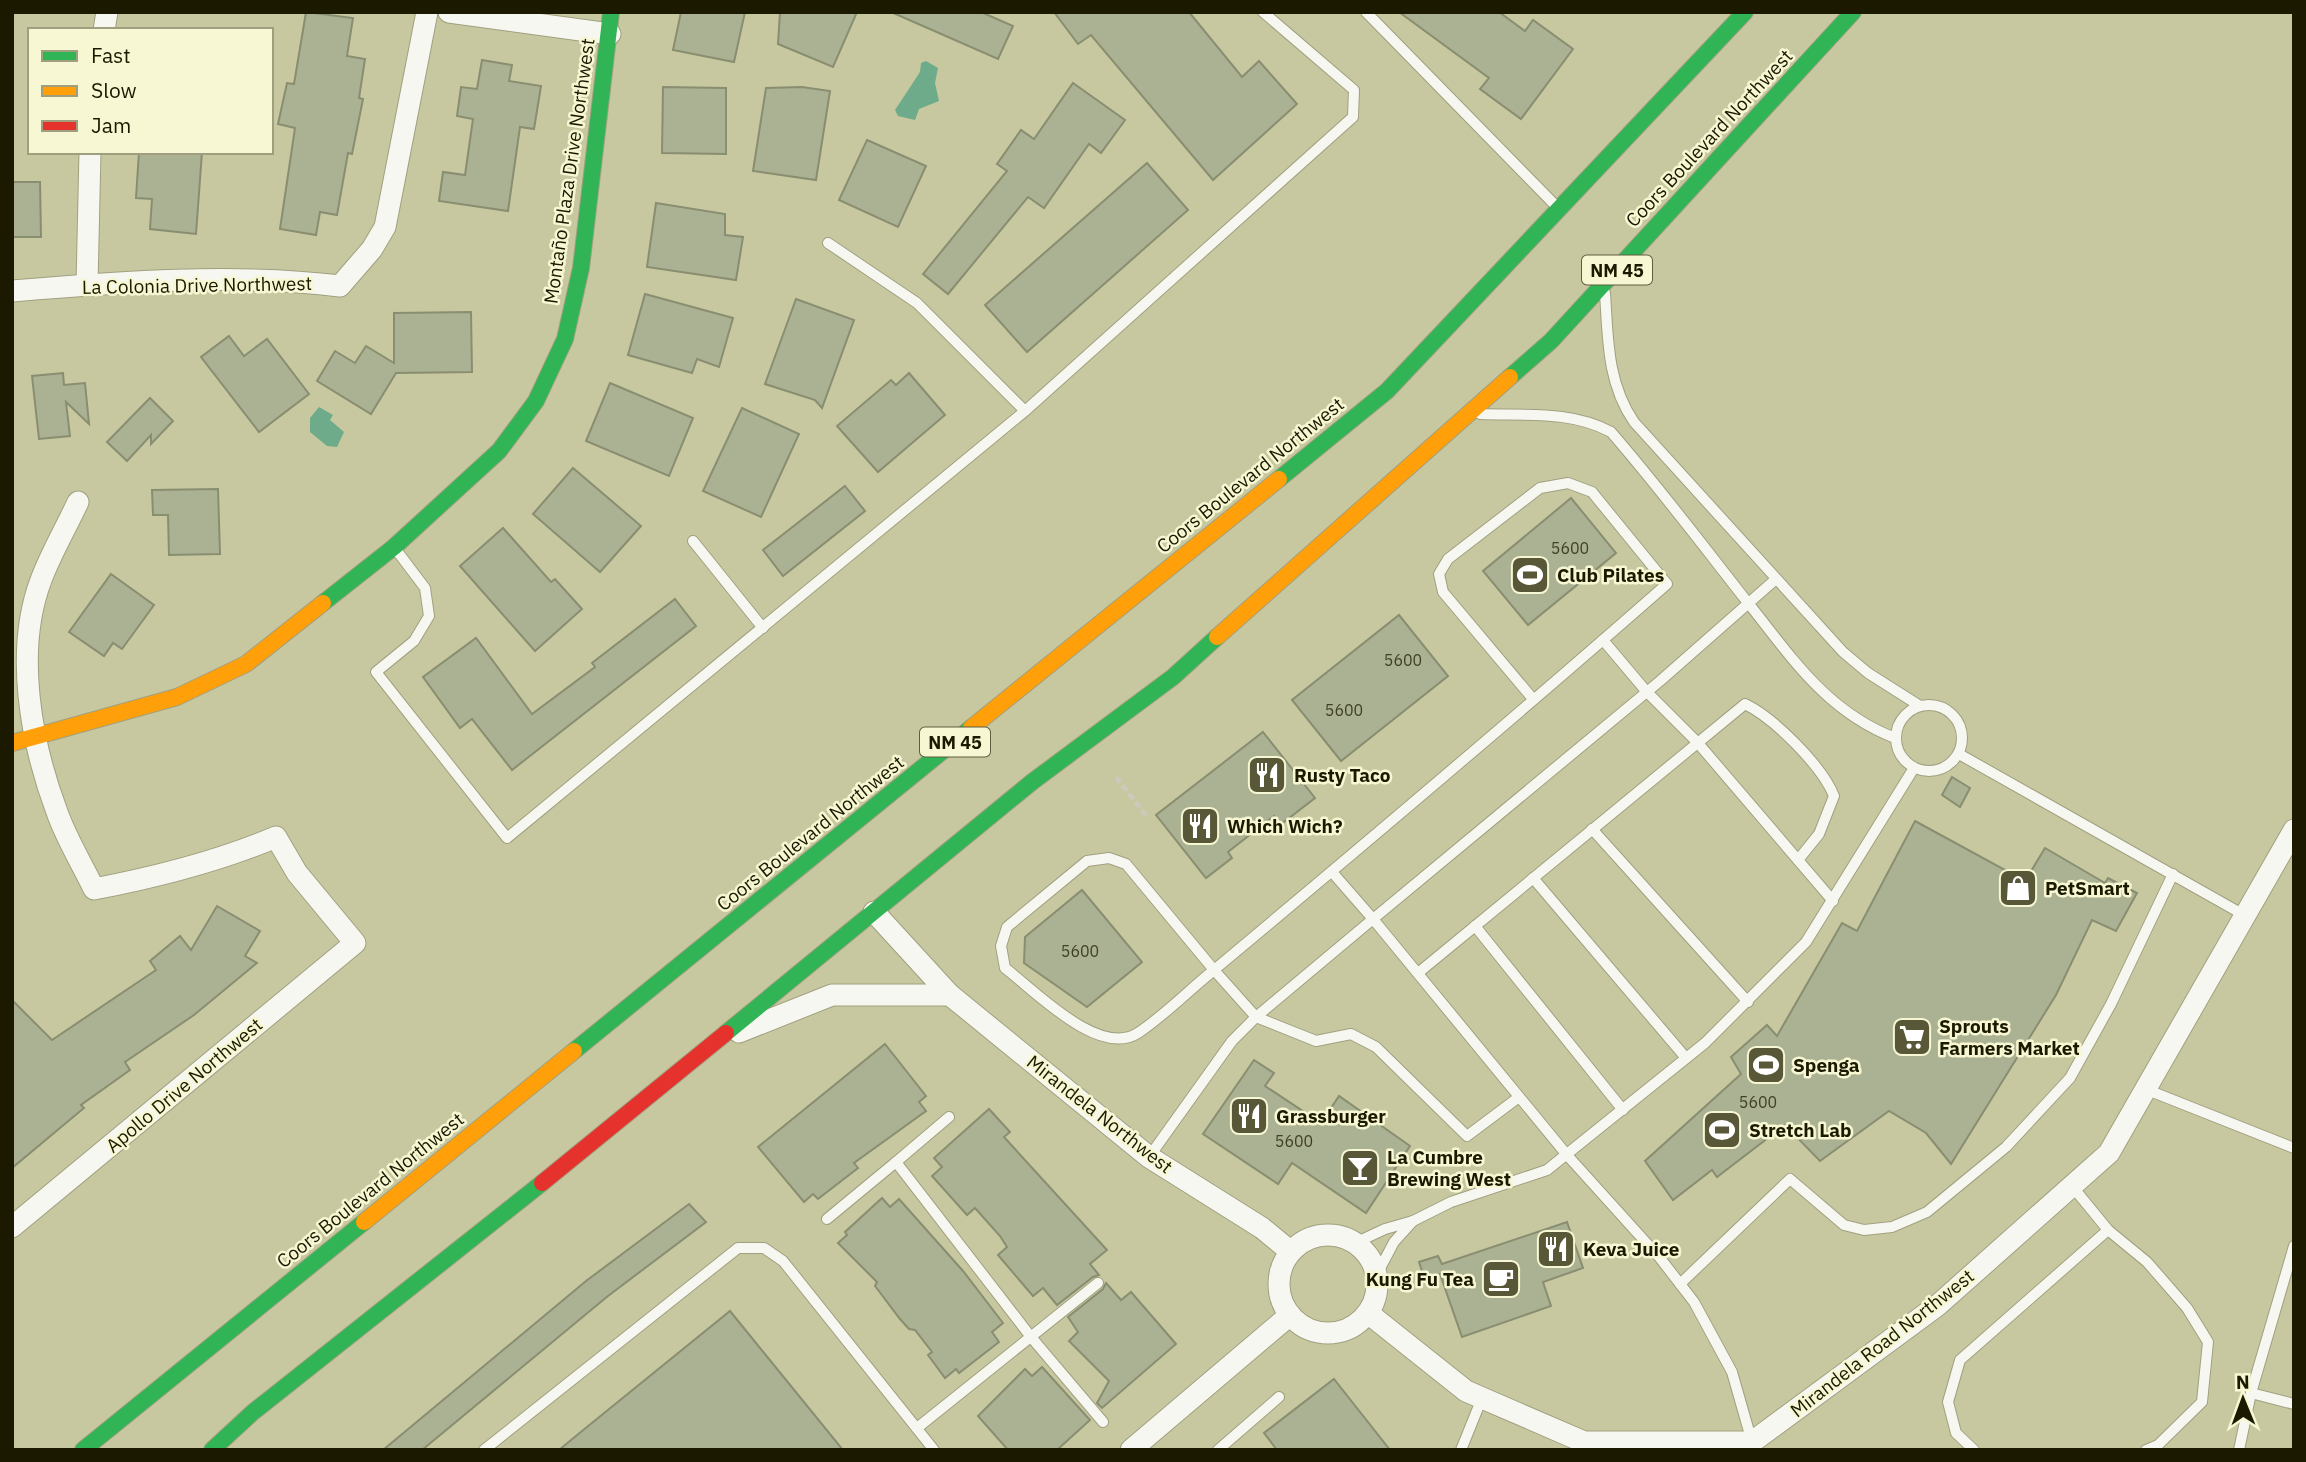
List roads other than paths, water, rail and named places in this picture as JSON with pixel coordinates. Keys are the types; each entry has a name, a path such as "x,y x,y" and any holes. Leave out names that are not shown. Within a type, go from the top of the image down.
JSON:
{"main road":[{"name":"Montaño Plaza Drive Northwest","path":"12,743 36,734 177,697 246,664 394,547 499,451 536,401 565,340 581,268 611,12"},
{"name":"Coors Boulevard Northwest","path":"83,1450 1387,391 1745,12"},
{"name":"Coors Boulevard Northwest","path":"212,1450 252,1413 483,1231 1032,782 1173,677 1552,341 1853,12"}],"street":[{"name":"La Colonia Drive Northwest","path":"12,291 87,285 291,280 340,286 372,249 385,228 427,12"},
{"path":"449,12 610,34"},
{"path":"87,285 90,154"},
{"path":"36,734 28,662 33,614 41,581 78,502"},
{"name":"Apollo Drive Northwest","path":"12,1227 355,943 297,873 276,837 236,854 161,876 94,889 57,813 36,734"},
{"name":"Mirandela Road Northwest","path":"1752,1446 1938,1305 2109,1153 2294,830"},
{"name":"Mirandela Northwest","path":"874,912 950,995 1149,1157 1262,1228 1290,1251"},
{"path":"714,1042 832,995 950,995"},
{"path":"1321,1235 1339,1236 1355,1243 1368,1255 1376,1276 1376,1299 1368,1313 1345,1331 1326,1334 1309,1331 1290,1315 1280,1301 1277,1284 1281,1267 1290,1251 1304,1240 1321,1235"},
{"path":"1368,1313 1466,1391 1584,1442 1752,1446"},
{"path":"1130,1450 1290,1315"}],"lane":[{"path":"394,547 425,588 429,616 414,641 376,672 507,838 1025,411 1353,117 1354,90 1263,12"},
{"path":"1366,12 1559,209"},
{"path":"828,243 917,303 1025,411"},
{"path":"1605,283 1609,358 1624,407 1661,453 1776,579 1797,598 1843,652 1868,673 1920,706 1942,707 1959,722 1963,732 1959,754 1943,769 1932,772 1914,768 1903,759 1895,738 1902,718 1920,706"},
{"path":"1470,413 1570,416 1591,421 1611,432 1785,653 1823,692 1865,727 1895,738"},
{"path":"1519,1097 1466,1136 1376,1047 1351,1034 1316,1041 1256,1017 1214,970 1126,864 1109,858 1087,861 1007,928 1001,946 1005,968 1087,1031 1112,1040 1136,1034 1214,970 1332,872 1667,584 1592,492 1568,483 1540,488 1448,559 1439,574 1443,592 1533,699"},
{"path":"693,541 763,628"},
{"path":"1149,1157 1232,1041 1256,1017 1776,579"},
{"path":"1603,640 1646,691 1697,742 1833,901"},
{"path":"1418,973 1745,704 1763,713 1828,780 1834,796 1819,834 1798,860"},
{"path":"1959,754 2244,915"},
{"path":"1355,1243 1385,1228 1413,1221 1451,1202 1547,1170 1686,1058 1748,1002 1807,942 1914,768"},
{"path":"1592,829 1748,1002"},
{"path":"1332,872 1567,1155 1694,1302 1732,1372 1752,1446"},
{"path":"1680,1284 1790,1179 1844,1225 1864,1230 1892,1227 1927,1212 2006,1147 2070,1078 2111,1004 2173,874"},
{"path":"1533,878 1686,1058"},
{"path":"1475,926 1623,1110"},
{"path":"2145,1089 2294,1148"},
{"path":"827,1219 949,1117"},
{"path":"896,1162 1031,1337 1103,1422"},
{"path":"2072,1186 2108,1230 2147,1262 2187,1308 2208,1342 2202,1402 2158,1445 2146,1450"},
{"path":"1376,1276 1394,1242 1413,1221"},
{"path":"1974,1450 1956,1433 1948,1402 1960,1360 2108,1230"},
{"path":"2239,1450 2251,1393 2294,1246"},
{"path":"484,1450 738,1248 764,1248 783,1261 934,1450"},
{"path":"917,1428 1098,1283"},
{"path":"2251,1393 2294,1404"},
{"path":"1218,1450 1231,1445 1279,1397"},
{"path":"1461,1450 1482,1398"}],"place":[{"name":"Club Pilates","path":"1530,575"},
{"name":"Rusty Taco","path":"1267,775"},
{"name":"Which Wich?","path":"1200,826"},
{"name":"PetSmart","path":"2018,888"},
{"name":"Sprouts Farmers Market","path":"1912,1037"},
{"name":"Spenga","path":"1766,1065"},
{"name":"Grassburger","path":"1249,1116"},
{"name":"Stretch Lab","path":"1722,1130"},
{"name":"La Cumbre Brewing West","path":"1360,1168"},
{"name":"Keva Juice","path":"1556,1249"},
{"name":"Kung Fu Tea","path":"1501,1279"}]}
